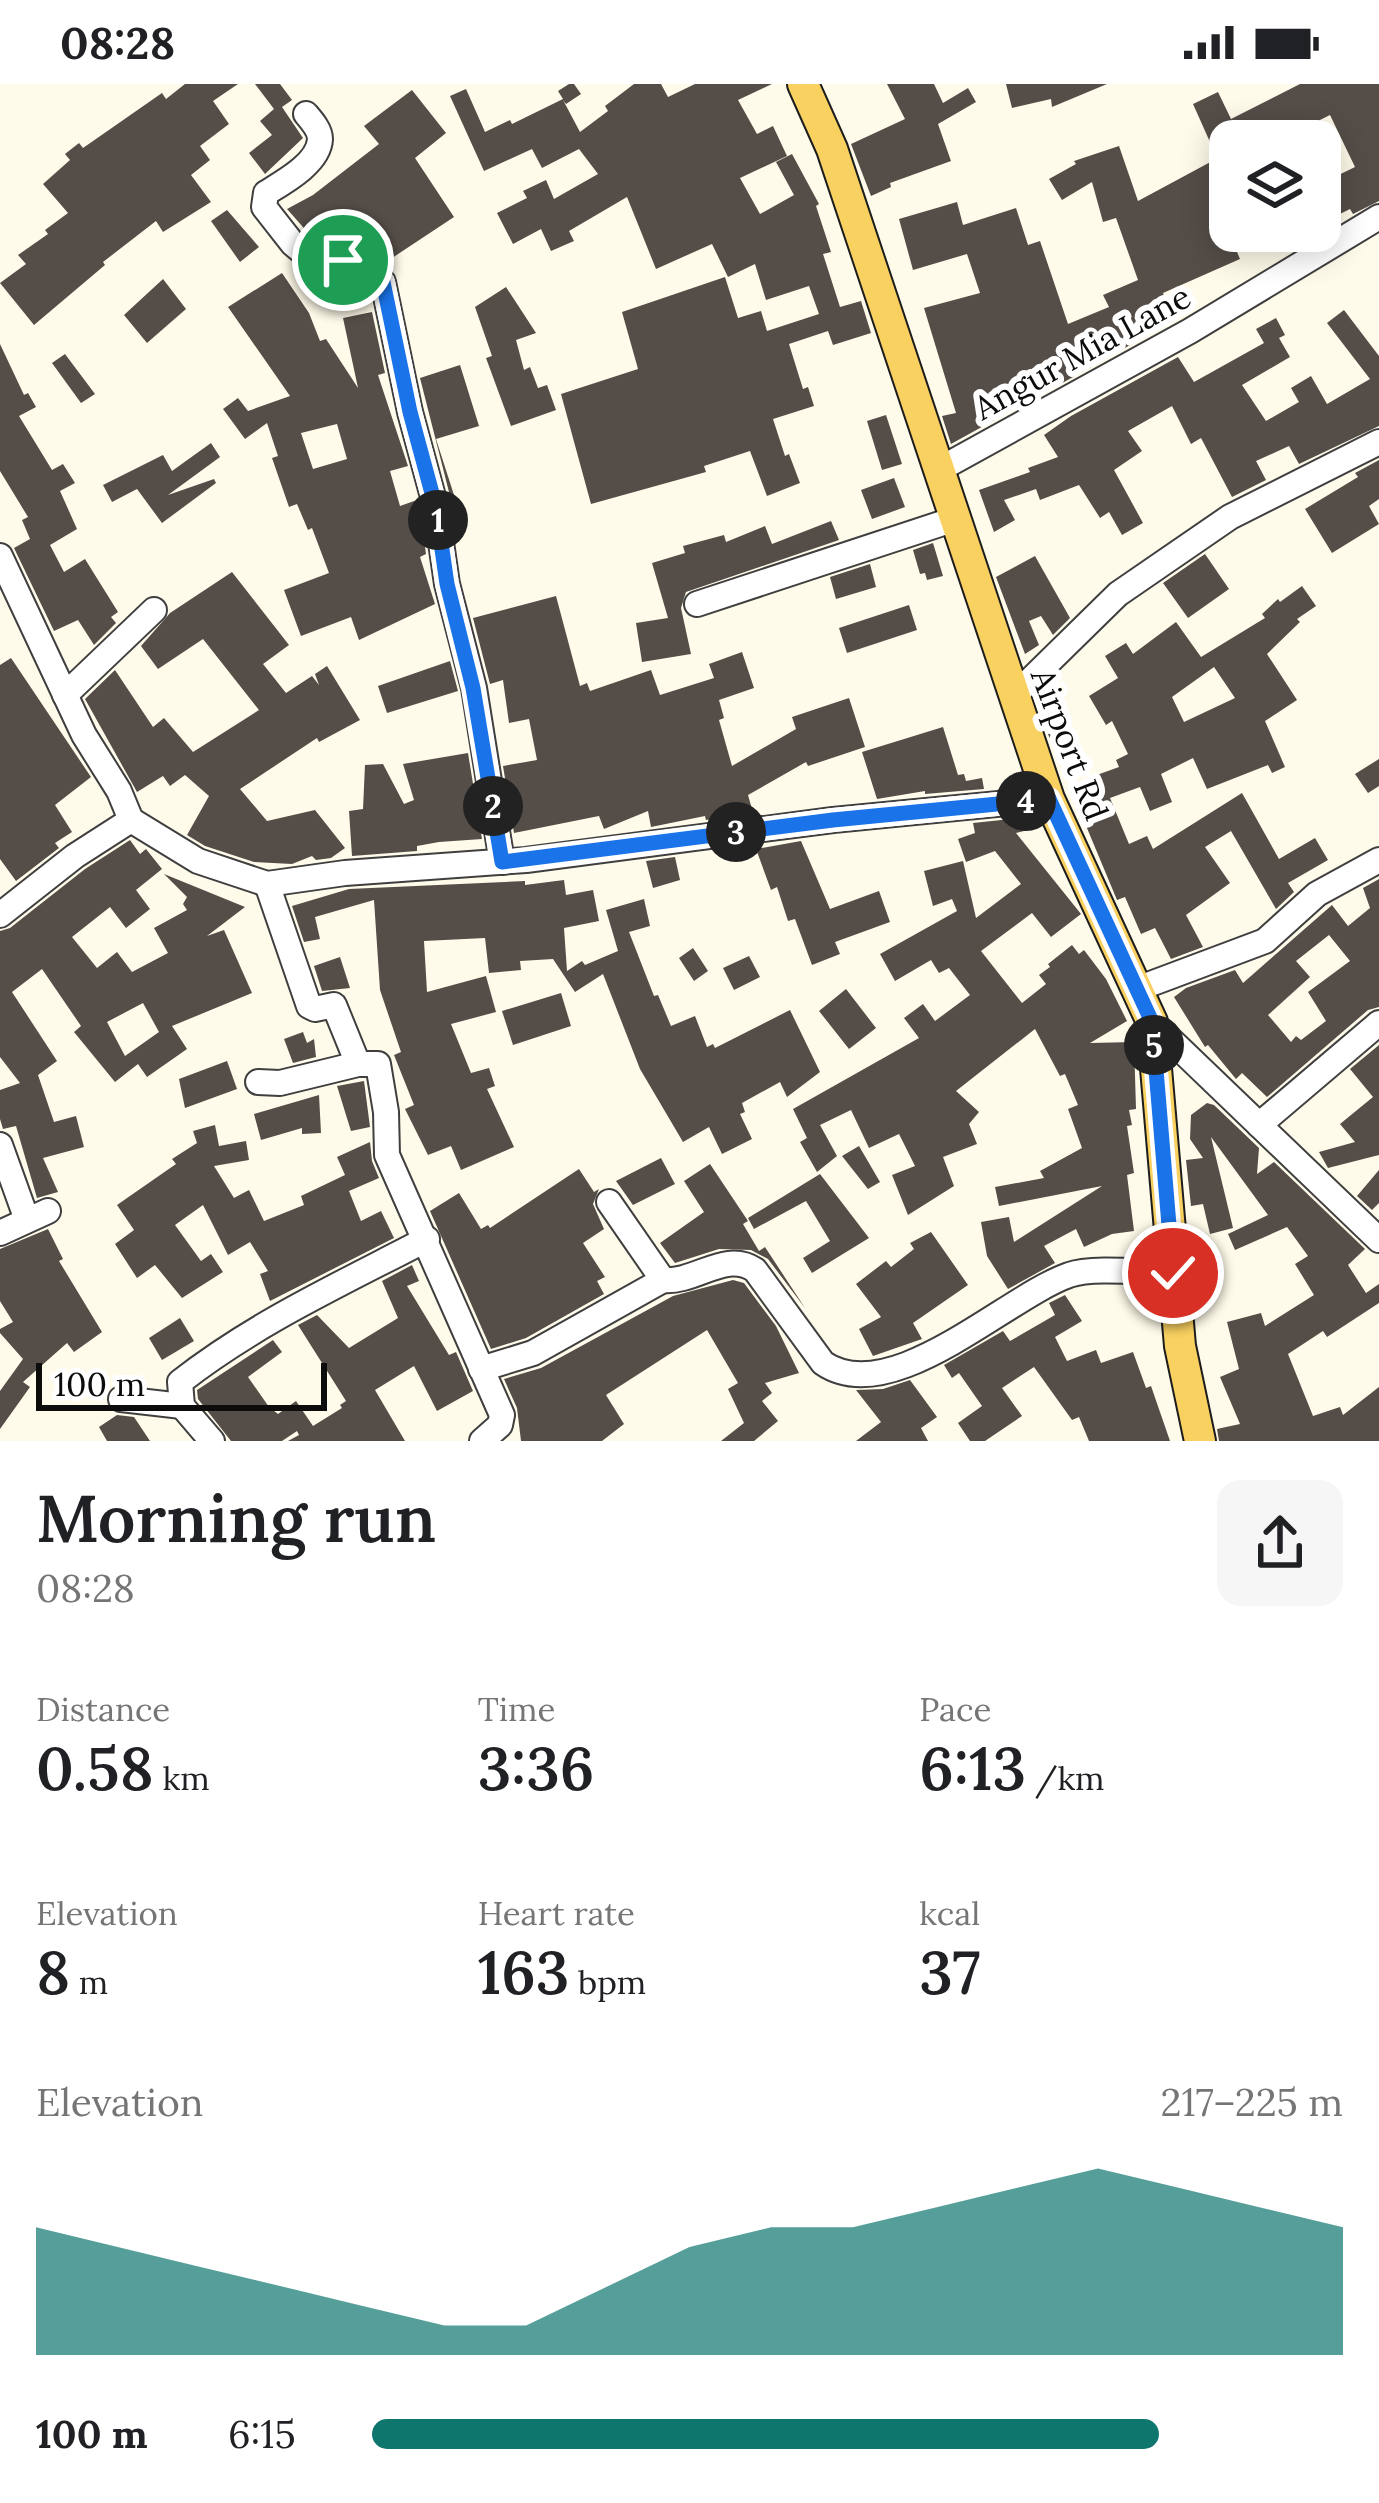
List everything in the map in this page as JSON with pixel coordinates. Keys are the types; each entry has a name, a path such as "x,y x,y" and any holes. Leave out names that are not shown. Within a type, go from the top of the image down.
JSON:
{"main road":[{"name":"Airport Rd","path":"803,84 832,149 1049,799 1152,1022 1180,1346 1200,1441"}],"street":[{"path":"306,114 320,134 320,145 299,171 266,193 264,207 311,259 365,265 383,282 473,688 502,862"},
{"name":"Angur Mia Lane","path":"940,469 1190,331 1379,217"},
{"path":"1013,697 1118,594 1230,517 1379,442"},
{"path":"697,604 955,519"},
{"path":"0,556 131,820 198,861 268,884 1049,799"},
{"path":"65,695 154,610"},
{"path":"0,915 75,856 131,820"},
{"path":"1137,989 1265,940 1317,894 1379,860"},
{"path":"268,884 309,1006 336,1006 358,1064"},
{"path":"1152,1022 1379,1240"},
{"path":"1259,1125 1379,1022"},
{"path":"258,1082 280,1083 358,1064 378,1064 387,1155 502,1415 500,1425 482,1441"},
{"path":"0,1145 38,1216 0,1233"},
{"path":"609,1202 663,1280"},
{"path":"212,1441 182,1406 180,1382 227,1347 427,1239"},
{"path":"481,1369 533,1353 663,1280 682,1282 725,1263 744,1263 755,1270 823,1363 836,1372 857,1374 885,1371 954,1341 1072,1273 1173,1273"},
{"path":"121,1400 182,1406"}],"building":[{"path":"185,84 238,84 213,101 229,124 200,146 210,160 191,175 211,202 163,232 156,221 34,325 0,283 26,264 18,255 68,213 43,184 70,160 65,154 79,143 83,148 162,93 166,99"},
{"path":"255,84 280,84 292,100 282,107 303,138 265,174 249,153 272,135 260,121 274,109"},
{"path":"569,84 581,94 566,104 563,100 580,132 634,84 661,84 668,97 695,84 772,84 738,100 757,134 773,126 787,156 740,178 760,214 794,195 776,162 792,154 819,204 831,252 823,254 840,307 861,301 871,333 833,345 828,331 789,344 803,389 808,387 814,406 773,419 800,483 767,496 750,451 704,466 706,472 591,504 561,394 638,369 622,312 725,277 738,318 761,311 767,331 819,314 809,286 766,300 755,264 728,277 712,244 656,269 627,197 569,231 574,241 551,251 541,229 513,244 497,213 527,198 523,191 546,180 554,199 598,174 579,149 542,168 532,149 484,171 450,96 466,89 485,132 563,99 558,91"},
{"path":"887,84 934,84 943,103 968,88 976,102 938,124 951,161 890,183 891,187 871,196 851,144 905,119"},
{"path":"1006,84 1107,84 1052,107 1051,99 1012,108"},
{"path":"1300,84 1379,84 1379,201 1353,214 1350,209 1341,214 1341,174 1355,167 1341,138 1341,120 1330,115 1320,120 1209,120 1209,140 1193,104 1218,92 1231,119"},
{"path":"412,90 446,133 415,158 454,217 386,262 357,246 347,230 318,244 287,209 379,144 364,126"},
{"path":"1119,146 1138,201 1209,163 1209,252 1237,252 1240,259 1163,293 1173,321 1057,386 1005,403 1007,413 951,444 942,416 956,413 924,308 980,293 967,254 913,270 899,219 957,202 963,225 1016,208 1028,245 1040,241 1068,324 1109,307 1103,295 1138,280 1116,218 1103,222 1092,182 1062,200 1049,179 1076,164 1074,161"},
{"path":"227,210 259,247 240,262 211,221"},
{"path":"282,273 309,313 320,341 326,339 358,388 343,318 372,312 385,373 378,375 408,466 390,471 400,506 417,500 426,554 420,557 435,604 359,640 351,617 301,636 284,590 329,573 312,528 308,530 297,504 289,507 272,458 278,456 267,423 245,439 223,409 238,398 248,411 290,396 228,307","holes":["337,424 347,459 313,469 301,433"]},
{"path":"163,279 186,309 147,343 124,315"},
{"path":"506,287 536,333 516,340 524,370 530,367 538,388 547,385 556,410 511,426 486,358 492,356 475,307"},
{"path":"1344,310 1379,356 1379,426 1299,464 1289,446 1256,461 1266,480 1232,497 1201,438 1191,444 1172,406 1128,431 1142,451 1114,470 1143,523 1122,535 1109,512 1100,518 1079,485 1040,500 1036,489 1004,500 1015,520 994,532 979,490 1058,457 1044,435 1178,357 1194,382 1264,343 1256,329 1276,318 1285,335 1279,338 1290,357 1242,385 1266,421 1299,402 1291,388 1311,376 1327,404 1370,379 1327,323"},
{"path":"0,344 24,395 28,393 36,407 19,416 52,470 63,464 75,483 60,491 77,529 50,545 64,572 85,559 118,612 111,617 116,623 94,645 78,620 54,631 14,548 30,539 22,520 28,517 0,471"},
{"path":"65,354 95,394 81,403 52,363"},
{"path":"460,365 479,426 436,439 454,495 450,496 420,378"},
{"path":"886,415 902,464 882,470 867,421"},
{"path":"211,443 220,457 168,495 214,479 216,483 162,523 137,489 112,502 103,485 163,455 172,471"},
{"path":"1379,460 1379,499 1369,506 1379,524 1332,553 1305,509"},
{"path":"894,478 905,507 872,519 861,490"},
{"path":"831,521 839,540 686,592 681,608 691,654 642,662 636,623 668,618 652,563 685,553 683,546 724,535 726,542 765,526 772,544"},
{"path":"933,543 943,576 927,580 925,573 920,574 913,550"},
{"path":"1205,554 1229,589 1188,618 1163,583"},
{"path":"1035,556 1070,618 1053,635 1041,616 1029,621 1039,645 1025,654 996,577"},
{"path":"870,564 876,587 836,599 830,577"},
{"path":"232,572 289,645 263,664 286,693 312,676 319,685 315,674 327,666 360,720 319,742 317,738 240,789 267,821 315,810 345,848 331,858 312,856 292,864 254,862 187,835 209,796 185,775 170,786 163,776 137,792 85,699 115,670 153,727 164,718 193,752 259,710 203,639 158,669 141,646 170,613"},
{"path":"1302,586 1316,606 1297,619 1300,622 1267,654 1297,700 1265,721 1285,767 1272,773 1268,765 1207,789 1193,758 1161,774 1172,802 1150,811 1140,787 1110,798 1129,844 1147,836 1153,849 1242,793 1279,859 1315,838 1328,860 1288,883 1294,892 1276,909 1231,831 1205,847 1230,883 1186,915 1203,947 1171,959 1155,928 1141,934 1125,897 1117,900 1069,785 1119,767 1116,760 1128,754 1112,721 1106,725 1089,696 1118,678 1105,656 1126,643 1133,654 1176,622 1201,657 1265,618 1262,614 1278,599","holes":["1214,667 1235,698 1184,722 1172,697"]},
{"path":"556,596 580,686 587,683 590,691 651,670 660,695 714,678 709,664 742,652 754,688 719,700 724,718 719,720 732,766 796,729 792,717 849,698 865,747 808,766 806,762 748,795 752,809 731,817 706,820 705,816 651,827 648,811 604,829 599,816 514,833 503,766 537,760 529,719 509,723 503,680 490,684 473,618"},
{"path":"909,605 917,630 847,653 839,628"},
{"path":"11,658 91,777 55,805 72,832 16,881 0,859 0,665"},
{"path":"450,661 458,691 387,713 378,686"},
{"path":"1070,725 1080,749 1058,757 1048,734"},
{"path":"943,727 958,775 964,774 966,781 982,778 984,789 877,799 862,752"},
{"path":"468,753 482,839 352,856 349,811 363,809 365,765 383,764 404,804 414,800 403,764"},
{"path":"1379,759 1379,786 1368,793 1355,774"},
{"path":"1030,817 1032,829 1016,833 1081,914 1051,937 1032,913 981,951 1022,1003 1046,984 1039,975 1048,964 1072,945 1079,954 1084,950 1106,979 1127,1021 1090,1043 1134,1042 1136,1109 1129,1110 1132,1125 1127,1126 1134,1173 1127,1175 1134,1231 1112,1234 1084,1247 1076,1229 1044,1246 1055,1263 1008,1289 987,1256 981,1222 1009,1217 1014,1242 1102,1186 999,1206 995,1187 1044,1178 1040,1171 1082,1148 1068,1109 1078,1105 1065,1074 1060,1076 1035,1029 956,1091 979,1112 969,1124 977,1144 943,1157 954,1186 908,1215 892,1175 915,1166 899,1134 869,1148 851,1110 820,1125 837,1156 817,1172 800,1142 807,1138 793,1109 919,1038 904,1018 923,1004 935,1021 970,995 949,968 939,973 931,960 895,981 880,954 957,911 952,899 933,906 924,871 963,861 976,918 1021,884 995,851 966,862 958,839 975,833 973,823"},
{"path":"130,840 140,854 146,849 162,869 136,890 150,909 126,928 110,907 72,937 97,968 117,952 132,972 168,953 154,928 187,910 183,904 187,897 164,874 245,907 207,936 224,930 252,993 172,1026 187,1049 147,1077 138,1064 115,1082 74,1032 81,1026 42,969 12,992 57,1061 38,1075 54,1122 76,1116 84,1147 43,1158 58,1192 37,1198 16,1126 3,1129 0,1119 0,1090 20,1083 0,1057 0,931","holes":["143,1003 159,1032 125,1056 107,1022"]},
{"path":"801,841 830,909 879,891 890,922 835,942 840,954 812,965 795,919 788,921 777,887 771,890 756,849"},
{"path":"675,857 680,880 653,888 646,861"},
{"path":"1379,879 1379,1007 1368,1010 1267,1097 1242,1073 1236,1079 1205,1047 1174,997 1235,970 1243,983 1332,905 1348,926 1370,908 1363,888","holes":["1329,935 1350,961 1308,992 1326,1021 1291,1042 1268,1015 1310,977 1296,961"]},
{"path":"564,880 566,895 593,890 599,921 564,928 567,971 582,961 585,965 618,951 606,910 644,899 650,926 629,932 671,1026 695,1016 707,1047 713,1044 715,1048 790,1010 820,1072 787,1097 780,1082 742,1103 745,1112 740,1114 752,1139 722,1154 709,1127 683,1142 640,1069 603,974 575,992 553,959 520,961 521,970 489,973 485,938 424,941 427,992 486,976 496,1012 451,1024 471,1073 489,1068 495,1086 487,1089 514,1147 461,1170 451,1146 428,1155 405,1109 414,1105 394,1055 401,1052 380,990 374,900 315,917 320,939 304,942 292,906 349,889"},
{"path":"693,948 708,971 694,981 679,958"},
{"path":"749,956 760,977 734,990 723,968"},
{"path":"340,957 350,988 322,991 314,966"},
{"path":"846,989 876,1028 849,1049 819,1011"},
{"path":"561,993 571,1026 513,1045 502,1011"},
{"path":"303,1032 307,1043 314,1039 316,1057 293,1063 284,1039"},
{"path":"1379,1045 1379,1155 1328,1168 1319,1152 1355,1142 1340,1124 1373,1097 1350,1069"},
{"path":"227,1061 237,1089 185,1108 179,1079"},
{"path":"364,1081 370,1127 351,1131 337,1086"},
{"path":"319,1095 321,1133 302,1134 302,1128 261,1140 254,1114"},
{"path":"1207,1103 1259,1148 1257,1174 1274,1162 1365,1249 1348,1265 1366,1293 1379,1284 1379,1303 1327,1337 1323,1331 1288,1354 1313,1416 1340,1407 1343,1415 1379,1387 1379,1441 1219,1441 1217,1429 1240,1424 1220,1377 1239,1369 1227,1322 1261,1313 1265,1326 1314,1295 1295,1264 1308,1256 1287,1227 1235,1250 1228,1234 1268,1215 1211,1137 1233,1228 1210,1234 1203,1204 1191,1206 1186,1160 1203,1158 1190,1139 1191,1115"},
{"path":"215,1125 219,1146 246,1141 249,1160 214,1166 234,1198 249,1190 264,1221 304,1205 301,1196 345,1175 337,1157 370,1142 379,1178 349,1191 361,1221 381,1211 394,1238 270,1301 260,1274 268,1271 250,1242 228,1255 203,1205 175,1225 201,1261 211,1254 223,1272 182,1298 155,1265 137,1278 115,1244 134,1230 117,1205 176,1164 172,1159 197,1143 193,1131"},
{"path":"859,1146 880,1182 868,1189 842,1156"},
{"path":"661,1158 675,1184 633,1205 616,1181"},
{"path":"710,1164 748,1221 743,1224 759,1251 765,1247 805,1308 768,1259 751,1250 719,1249 675,1263 660,1243 704,1212 684,1181"},
{"path":"579,1169 594,1192 599,1189 593,1204 604,1229 583,1243 605,1277 597,1281 604,1294 526,1338 491,1349 430,1211 459,1193 481,1229 490,1228"},
{"path":"1379,1170 1379,1203 1372,1210 1357,1196"},
{"path":"820,1174 869,1238 812,1273 803,1258 830,1241 806,1201 754,1229 748,1218"},
{"path":"48,1229 63,1259 59,1261 102,1332 74,1352 67,1343 23,1382 30,1387 0,1429 0,1391 23,1359 0,1333 13,1322 0,1301 0,1249"},
{"path":"931,1232 968,1285 913,1323 922,1339 873,1356 859,1329 881,1317 856,1284 886,1261 891,1267 914,1249 910,1243"},
{"path":"412,1265 419,1281 407,1286 449,1355 456,1352 473,1391 437,1411 414,1366 375,1390 405,1441 288,1441 299,1435 297,1431 282,1441 231,1441 198,1399 197,1390 273,1340 282,1352 248,1377 269,1407 278,1414 296,1401 313,1426 342,1408 346,1401 298,1325 317,1315 349,1348 398,1318 382,1281"},
{"path":"733,1280 744,1283 776,1326 799,1373 765,1383 772,1393 762,1401 778,1421 754,1441 721,1441 744,1423 728,1389 738,1383 707,1330 606,1395 624,1424 602,1441 521,1441 517,1408 504,1379 541,1368 673,1296"},
{"path":"1065,1295 1082,1321 1055,1337 1067,1361 1096,1350 1101,1363 1133,1352 1170,1441 1089,1441 1079,1417 1072,1420 1034,1367 1002,1388 1022,1416 985,1441 970,1441 958,1423 982,1406 959,1373 952,1378 944,1365 1003,1331 1010,1341 1055,1315 1049,1303"},
{"path":"180,1318 194,1341 162,1360 149,1338"},
{"path":"910,1380 937,1417 921,1428 928,1441 856,1441 881,1422 856,1390 883,1389"},
{"path":"117,1415 134,1417 150,1441 107,1441 99,1427"}],"route":[{"path":"343,260 365,265 383,282 446,556 447,584 473,688 502,862 833,820 1049,799 1152,1022 1173,1273"}]}
